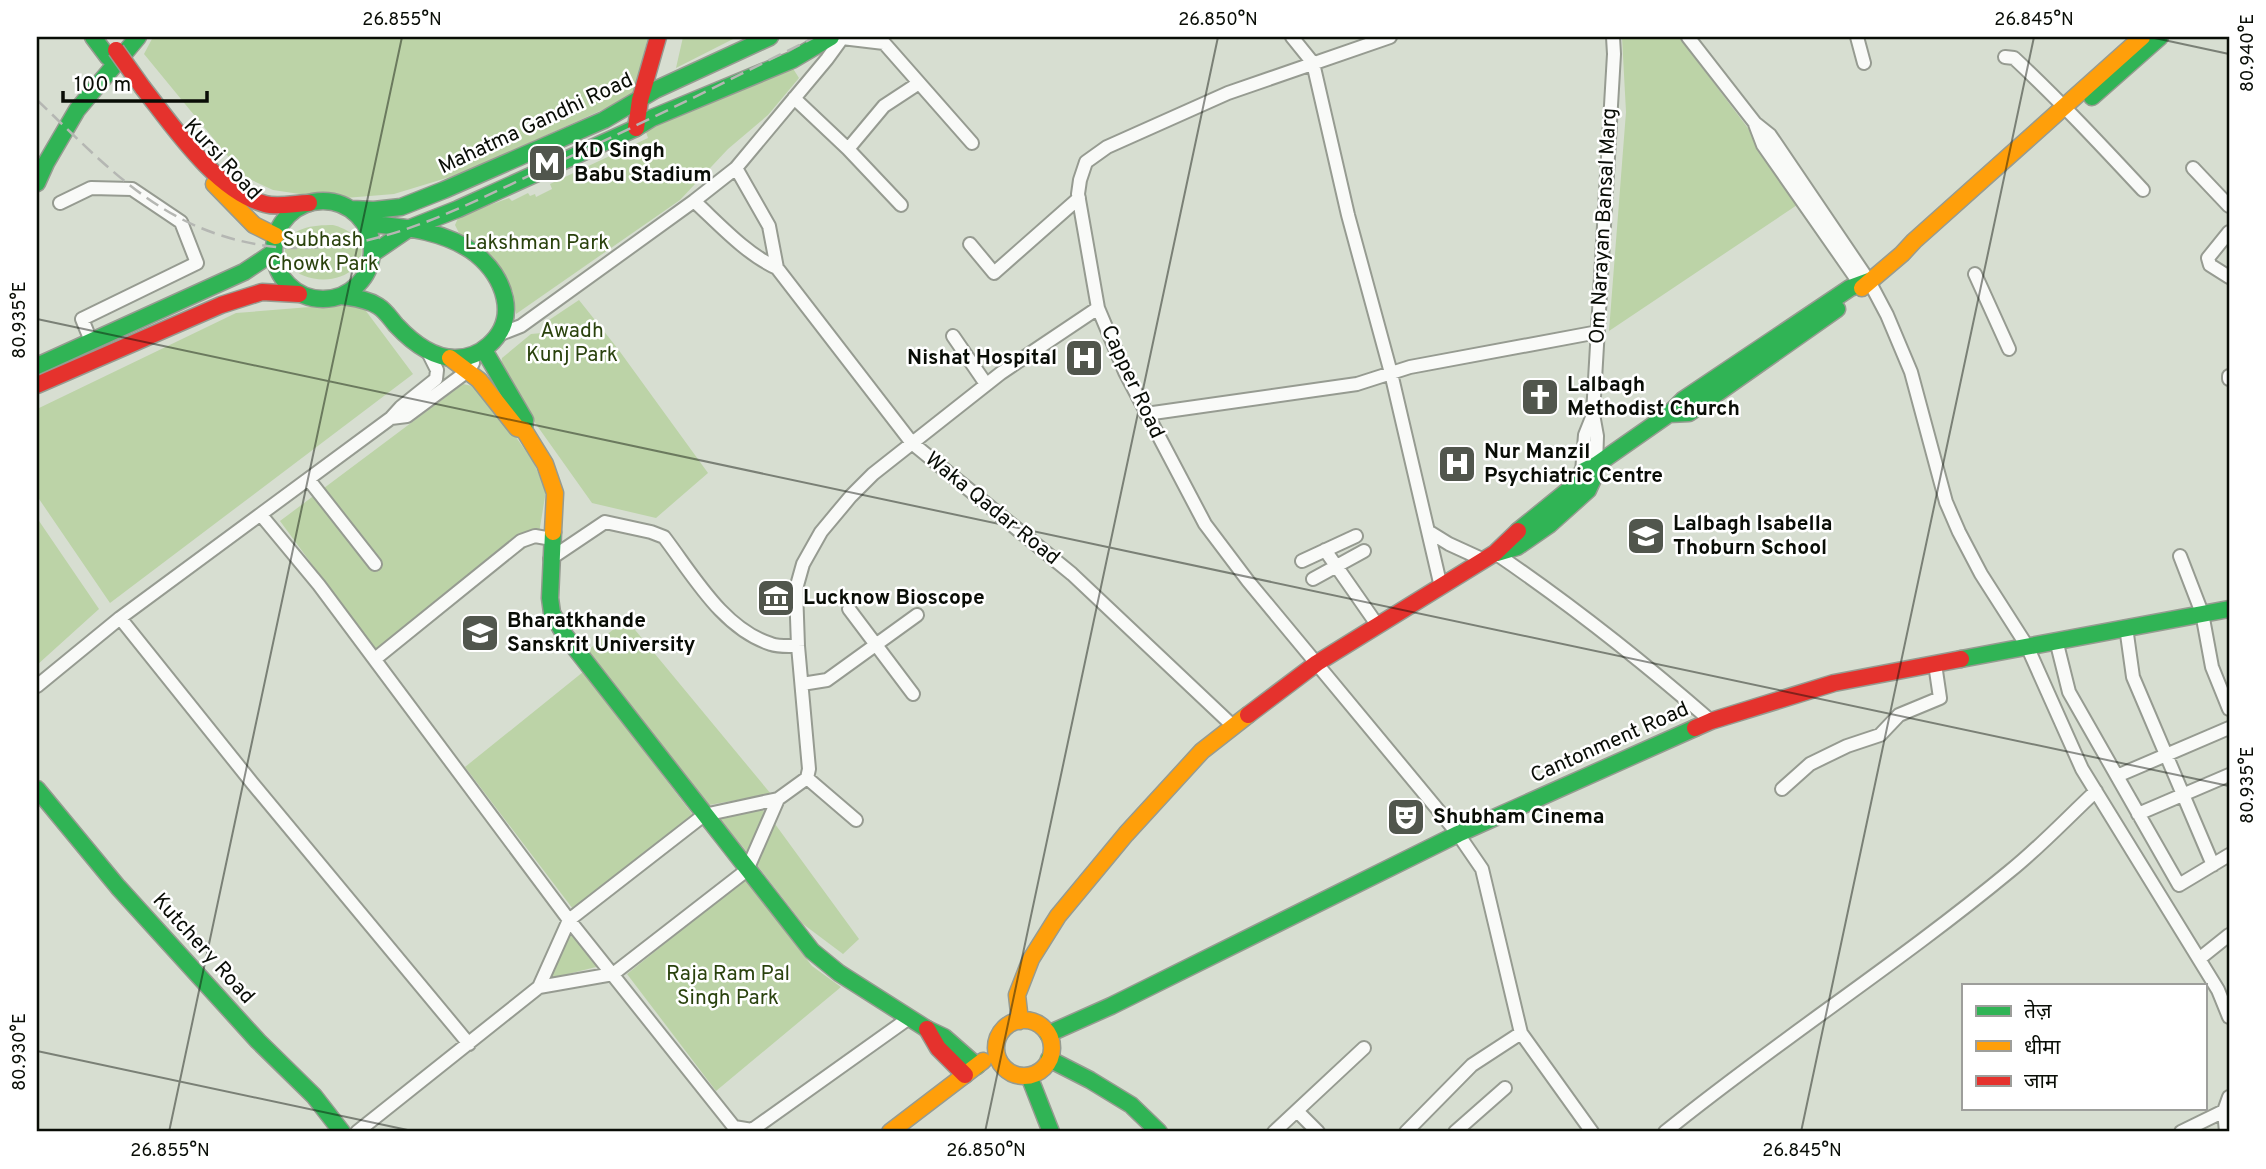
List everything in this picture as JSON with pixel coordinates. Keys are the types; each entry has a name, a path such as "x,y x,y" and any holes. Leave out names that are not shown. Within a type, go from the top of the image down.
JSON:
{"street":[{"name":"Kursi Road","path":"93,37 112,54 214,185 275,244"},
{"name":"Kursi Road","path":"106,37 112,54"},
{"path":"37,183 77,110 138,37"},
{"path":"636,128 640,100 658,37"},
{"path":"653,118 654,90 667,37"},
{"name":"Mahatma Gandhi Road","path":"351,209 401,207 604,120 654,90 770,37"},
{"path":"372,254 410,228 653,118 792,60 831,37"},
{"path":"503,332 521,326 736,168 843,37 884,43 972,143"},
{"path":"1292,37 1313,63 1348,215 1391,373 1441,587"},
{"name":"Om Narayan Bansal Marg","path":"1589,469 1597,436 1593,415 1614,37"},
{"path":"1688,37 1755,123 1763,145 1809,200 1887,315 1911,372 1946,502 1959,532 1981,574 2027,646 2082,769 2199,959 2224,987 2229,1017"},
{"path":"1857,37 1864,63"},
{"path":"2130,56 2142,37"},
{"path":"1020,1021 1017,995 1031,959 1058,916 1126,834 1202,751 1317,663 1489,557 1513,534 1576,484 1589,469 1669,414 1689,413 1855,297 1865,282 1906,253 1914,241 2130,56 2160,37"},
{"name":"Capper Road","path":"1384,38 1228,93 1107,148 1086,163 1080,180 1079,198 1098,308 1125,372 1205,524 1248,581 1458,834 1482,869 1521,1033"},
{"path":"2005,57 2014,58 2143,190"},
{"path":"848,149 884,106 919,83"},
{"name":"Kursi Road","path":"139,90 237,191 266,205 309,203"},
{"path":"794,98 848,149 901,205"},
{"name":"Waka Qadar Road","path":"736,168 769,226 777,268 912,443 1072,574 1233,726"},
{"path":"2193,168 2229,206"},
{"path":"60,203 91,188 132,189 181,222 197,263 82,319 91,341"},
{"path":"970,244 994,273 1079,198"},
{"name":"Waka Qadar Road","path":"694,201 748,249 767,264 777,268"},
{"path":"37,385 221,305 262,292 299,294 327,300 342,296 363,279 372,254 371,238 364,223 351,209 330,202 309,203 295,210 283,222 275,244 277,269 286,283 299,294"},
{"path":"445,214 445,238"},
{"path":"364,223 410,228 465,246 498,277 508,310 503,332 494,344 482,352 465,358 450,358"},
{"path":"2229,232 2208,261 2229,277"},
{"path":"37,366 244,272 275,244"},
{"path":"1975,274 2009,349"},
{"path":"37,686 120,618 391,418 436,379 437,370 428,352 396,325 385,311 365,299 342,296"},
{"path":"357,1132 539,987 569,920 704,815 778,799 807,778 809,769 798,646 796,589 803,564 821,532 850,496 873,474 986,384 1098,308"},
{"path":"1146,414 1357,384 1410,368 1598,331"},
{"path":"953,336 986,384"},
{"path":"428,352 463,364 517,428 524,430"},
{"path":"391,418 407,416 469,370 482,352"},
{"path":"482,352 525,420 524,430 545,464 555,493 550,598 552,613 564,634 812,951 839,973 944,1037 971,1070"},
{"path":"309,480 375,565"},
{"path":"261,515 319,586 569,920 734,1127 752,1130 909,1018"},
{"path":"550,559 605,522 651,532 664,537 728,619 752,636 773,645 798,646"},
{"path":"1428,531 1449,544 1489,557 1548,589 1654,671 1711,721"},
{"path":"374,659 521,541 535,536 552,539"},
{"path":"1302,561 1356,536"},
{"path":"1325,550 1378,626"},
{"path":"1313,579 1364,551"},
{"path":"2180,556 2202,613 2212,667 2229,709"},
{"name":"Cantonment Road","path":"1048,1034 1111,1006 1458,834 1711,721 1835,683 2229,608"},
{"path":"849,609 913,694"},
{"path":"802,684 827,680 917,615"},
{"path":"120,618 253,784 469,1044"},
{"path":"2126,627 2133,677 2213,864"},
{"path":"2056,640 2069,692 2179,885 2229,855"},
{"path":"1782,789 1810,764 1847,746 1880,735 1899,715 1940,698 1935,664"},
{"path":"2117,776 2229,728"},
{"path":"2138,814 2229,775"},
{"path":"807,778 856,820"},
{"name":"Kutchery Road","path":"37,789 118,887 258,1041 314,1096 342,1132"},
{"path":"1665,1132 2012,870 2095,791"},
{"path":"539,987 613,974 747,870 778,799"},
{"path":"2199,959 2229,935"},
{"path":"1020,1021 1031,1021 1042,1027 1048,1034 1051,1046 1045,1067 1029,1076 1016,1075 1006,1070 999,1062 996,1051 1001,1031 1020,1021"},
{"path":"1406,1132 1472,1065 1521,1033 1592,1132"},
{"path":"1274,1132 1364,1048"},
{"path":"890,1132 996,1051"},
{"path":"1049,1059 1131,1105 1158,1132"},
{"path":"1029,1076 1051,1132"},
{"path":"1455,1132 1505,1087"},
{"path":"2226,1132 2224,1111 2229,1097"},
{"path":"1297,1111 1318,1132"},
{"path":"2181,1132 2224,1111"}],"green space":[{"path":"153,37 648,37 633,96 463,173 394,194 333,199 273,190 245,177 144,54"},
{"path":"683,37 737,37 676,68"},
{"path":"1622,37 1679,37 1803,201 1609,331 1626,112"},
{"name":"Lakshman Park","path":"792,67 799,78 768,115 728,149 680,200 516,314 513,292 485,249 460,235 455,225 459,216 509,198 512,201 528,193 530,196 535,194 536,197 552,189 550,184 648,138 645,129"},
{"name":"Subhash Chowk Park","path":"333,225 353,235 361,246 362,253 354,268 331,279 312,278 296,272 289,264 285,250 291,236 310,227"},
{"name":"Awadh Kunj Park","path":"579,300 708,473 656,518 592,503 499,372 502,358 531,334 542,333 546,322"},
{"path":"360,303 413,374 110,603 37,496 37,409 236,313"},
{"path":"463,384 481,388 533,461 546,491 538,539 378,654 280,521"},
{"path":"37,518 99,609 37,665"},
{"path":"626,619 771,794 709,805 587,651"},
{"path":"583,672 693,815 573,909 465,767"},
{"path":"760,807 767,815 748,853 718,817"},
{"path":"775,824 859,939 843,954 803,924 757,865"},
{"name":"Raja Ram Pal Singh Park","path":"745,879 812,966 841,987 716,1091 627,974"},
{"path":"571,932 600,966 548,979"}],"railway":[{"path":"37,100 98,158 164,209 214,233 260,245 304,248 347,244 389,235 430,221 618,134 815,37"}],"traffic: fast":[{"path":"93,37 108,57"},
{"path":"37,183 77,110 138,37"},
{"path":"351,209 401,207 444,190 604,120 655,90 770,37"},
{"path":"372,254 410,228 458,209 636,128 652,118 792,60 831,37"},
{"path":"2092,97 2160,37"},
{"path":"323,201 342,205 358,215 368,231 372,250 368,269 358,285 342,295 323,299 304,295 288,285 278,269 274,250 278,231 288,215 304,205 323,201"},
{"path":"342,296 365,300 378,306 415,342 430,352 446,357 464,357 481,351 489,345 504,323 506,310 501,286 486,263 476,254 437,235 408,228 364,223"},
{"path":"37,366 244,272 274,252"},
{"path":"1518,531 1576,484 1582,472 1669,414 1683,400 1850,288 1869,281"},
{"path":"1669,414 1689,413 1837,309"},
{"path":"484,350 525,420 524,430"},
{"path":"1497,553 1517,547 1549,525 1588,490 1596,465"},
{"path":"553,532 550,598 552,613 564,634 812,951 839,973 944,1037 977,1066"},
{"path":"1961,659 2229,609"},
{"path":"1048,1034 1111,1006 1458,834 1695,728"},
{"path":"37,789 118,887 258,1041 314,1096 342,1132"},
{"path":"1049,1059 1131,1105 1159,1132"},
{"path":"1029,1076 1051,1132"}],"traffic: slow":[{"path":"1862,288 2142,37"},
{"path":"214,184 254,225 276,236"},
{"path":"450,358 479,380 517,428 524,430 545,464 555,493 553,532"},
{"path":"1020,1021 1017,995 1031,959 1058,916 1126,834 1202,751 1248,715"},
{"path":"1024,1020 1035,1022 1044,1028 1050,1037 1052,1048 1050,1059 1044,1068 1035,1074 1024,1076 1013,1074 1004,1068 998,1059 996,1048 998,1037 1004,1028 1013,1022 1024,1020"},
{"path":"890,1132 983,1061"}],"traffic: jam":[{"path":"636,128 640,100 658,37"},
{"path":"116,50 143,88"},
{"path":"143,88 182,138 229,186 265,204 309,203"},
{"path":"37,385 221,305 262,292 299,294"},
{"path":"1248,715 1317,663 1495,553 1518,531"},
{"path":"1695,728 1834,683 1961,659"},
{"path":"927,1029 938,1048 965,1075"}],"place":[{"name":"KD Singh Babu Stadium","path":"547,163"},
{"name":"Nishat Hospital","path":"1084,358"},
{"name":"Lalbagh Methodist Church","path":"1540,397"},
{"name":"Nur Manzil Psychiatric Centre","path":"1457,464"},
{"name":"Lalbagh Isabella Thoburn School","path":"1646,536"},
{"name":"Lucknow Bioscope","path":"776,598"},
{"name":"Bharatkhande Sanskrit University","path":"480,633"},
{"name":"Shubham Cinema","path":"1406,817"}]}
